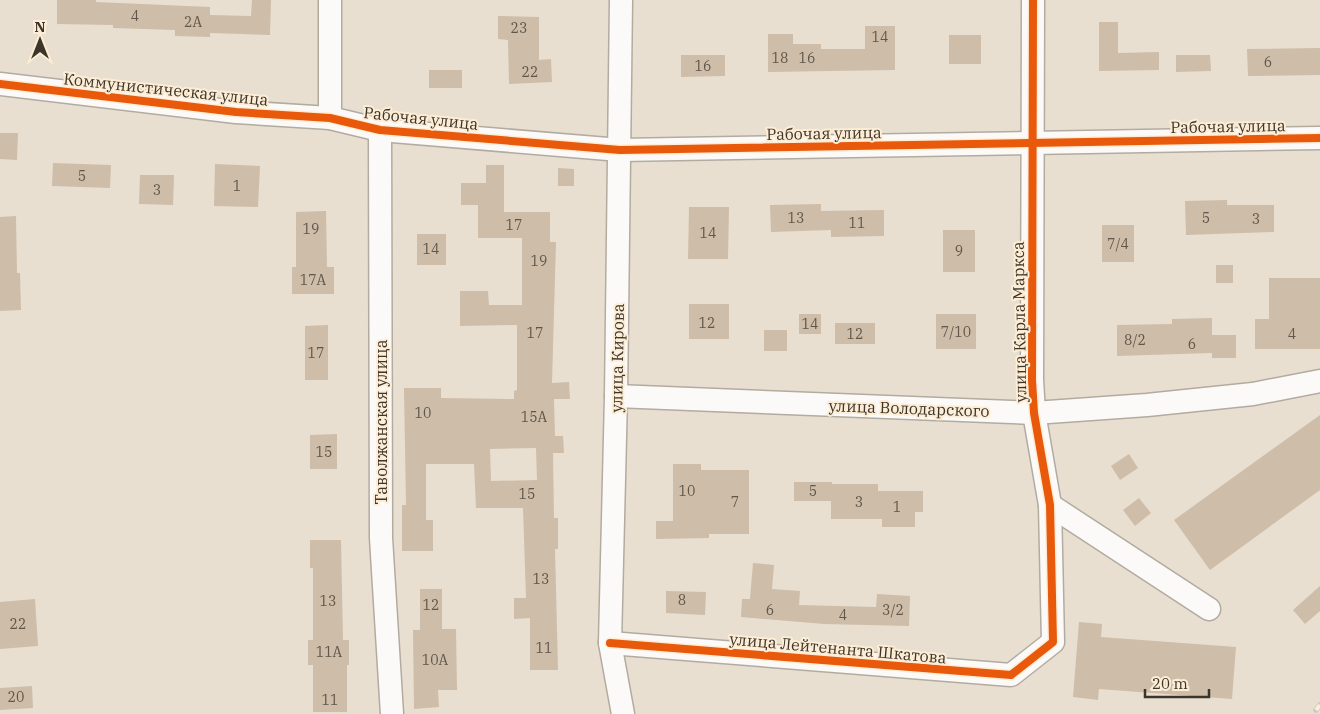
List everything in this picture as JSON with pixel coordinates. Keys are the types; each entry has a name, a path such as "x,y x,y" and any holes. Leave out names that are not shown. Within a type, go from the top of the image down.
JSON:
{"street":[{"path":"330,0 330,118"},
{"name":"улица Кирова","path":"622,0 610,643 624,714"},
{"name":"улица Карла Маркса","path":"1033,0 1032,380 1034,413 1050,505 1052,642"},
{"name":"Коммунистическая улица","path":"0,84 236,112 330,118"},
{"name":"Рабочая улица","path":"330,118 380,130 620,150 1320,138"},
{"name":"Таволжанская улица","path":"380,130 381,538 392,714"},
{"name":"улица Володарского","path":"616,396 1034,413 1147,405 1253,394 1320,381"},
{"path":"1050,505 1209,609"},
{"name":"улица Лейтенанта Шкатова","path":"610,643 1011,675 1052,642"}],"building":[{"path":"57,0 96,0 96,2 210,7 210,15 251,16 252,0 271,0 270,35 210,33 210,37 175,36 175,30 113,28 113,25 57,24"},
{"path":"498,16 539,17 539,60 551,59 552,82 509,84 508,40 498,39"},
{"path":"1099,22 1118,22 1118,53 1159,52 1159,70 1099,71"},
{"path":"865,26 895,26 895,70 768,72 768,34 793,34 793,44 821,44 821,49 865,49"},
{"path":"949,35 981,35 981,64 949,64"},
{"path":"1320,48 1320,75 1248,76 1247,49"},
{"path":"681,55 725,55 725,76 681,77"},
{"path":"1176,55 1210,55 1211,71 1176,72"},
{"path":"429,70 462,70 462,88 429,88"},
{"path":"0,133 18,133 17,160 0,159"},
{"path":"53,163 111,165 110,188 52,186"},
{"path":"215,164 260,166 258,207 214,206"},
{"path":"486,165 504,165 504,212 550,212 550,242 556,242 552,383 569,382 570,399 554,399 555,436 563,436 564,453 553,453 554,518 558,518 558,549 555,549 558,670 530,670 530,618 514,619 514,598 526,598 523,508 476,508 474,464 426,464 426,520 433,520 433,551 402,551 402,505 406,505 404,388 441,388 441,398 514,399 514,391 517,390 517,325 460,326 460,291 488,291 489,305 522,305 522,238 478,238 478,205 461,205 461,183 486,183","holes":["536,448 537,480 491,481 490,449"]},
{"path":"558,168 574,169 574,186 558,186"},
{"path":"140,175 174,175 173,205 139,204"},
{"path":"1227,200 1227,205 1274,205 1274,232 1186,235 1185,201"},
{"path":"821,204 821,211 884,210 884,236 831,237 831,230 771,232 770,205"},
{"path":"689,207 729,207 728,259 688,259"},
{"path":"326,211 327,267 334,267 334,294 292,294 292,267 296,267 296,212"},
{"path":"16,216 17,273 20,273 21,310 0,311 0,217"},
{"path":"1102,225 1134,225 1134,262 1102,262"},
{"path":"943,230 975,230 975,272 943,272"},
{"path":"417,234 446,234 446,265 417,265"},
{"path":"1216,265 1233,265 1233,283 1216,283"},
{"path":"1269,278 1320,278 1320,349 1255,349 1255,319 1269,319"},
{"path":"689,304 729,304 729,339 689,339"},
{"path":"799,314 821,314 821,334 799,334"},
{"path":"936,314 976,314 976,349 936,349"},
{"path":"1212,318 1212,335 1236,335 1236,358 1212,358 1212,353 1117,356 1117,325 1172,324 1172,319"},
{"path":"835,323 875,323 875,344 835,344"},
{"path":"328,325 328,380 305,380 305,326"},
{"path":"764,330 787,330 787,351 764,351"},
{"path":"1320,415 1320,490 1210,570 1174,520"},
{"path":"337,434 337,469 310,469 310,435"},
{"path":"1129,454 1138,468 1120,480 1111,466"},
{"path":"673,464 701,464 701,470 749,470 749,534 709,534 709,538 656,539 656,521 673,521"},
{"path":"794,482 878,484 878,491 923,491 923,512 915,512 915,527 882,527 882,519 831,519 831,501 794,501"},
{"path":"1139,498 1151,513 1135,526 1123,510"},
{"path":"310,540 341,540 343,640 349,640 347,712 313,712 313,665 308,665 308,640 313,640 313,568 310,568"},
{"path":"753,563 774,565 772,589 800,591 799,605 876,607 877,594 910,596 909,626 824,624 741,617 742,599 750,599"},
{"path":"1320,586 1320,611 1305,624 1293,610"},
{"path":"420,589 442,589 442,629 456,629 457,690 438,690 439,707 414,709 413,630 420,630"},
{"path":"666,591 706,592 705,615 666,613"},
{"path":"35,599 38,646 0,649 0,602"},
{"path":"1079,622 1102,624 1101,637 1236,647 1232,699 1099,689 1098,700 1073,697"},
{"path":"32,686 33,708 0,710 0,688"}],"railway":[{"path":"1316,710 1320,705"}],"cycle path":[{"path":"610,643 1011,675 1053,642 1050,505 1034,413 1032,380 1033,0"},
{"path":"0,84 236,112 330,118 380,130 620,150 1320,138"}]}
